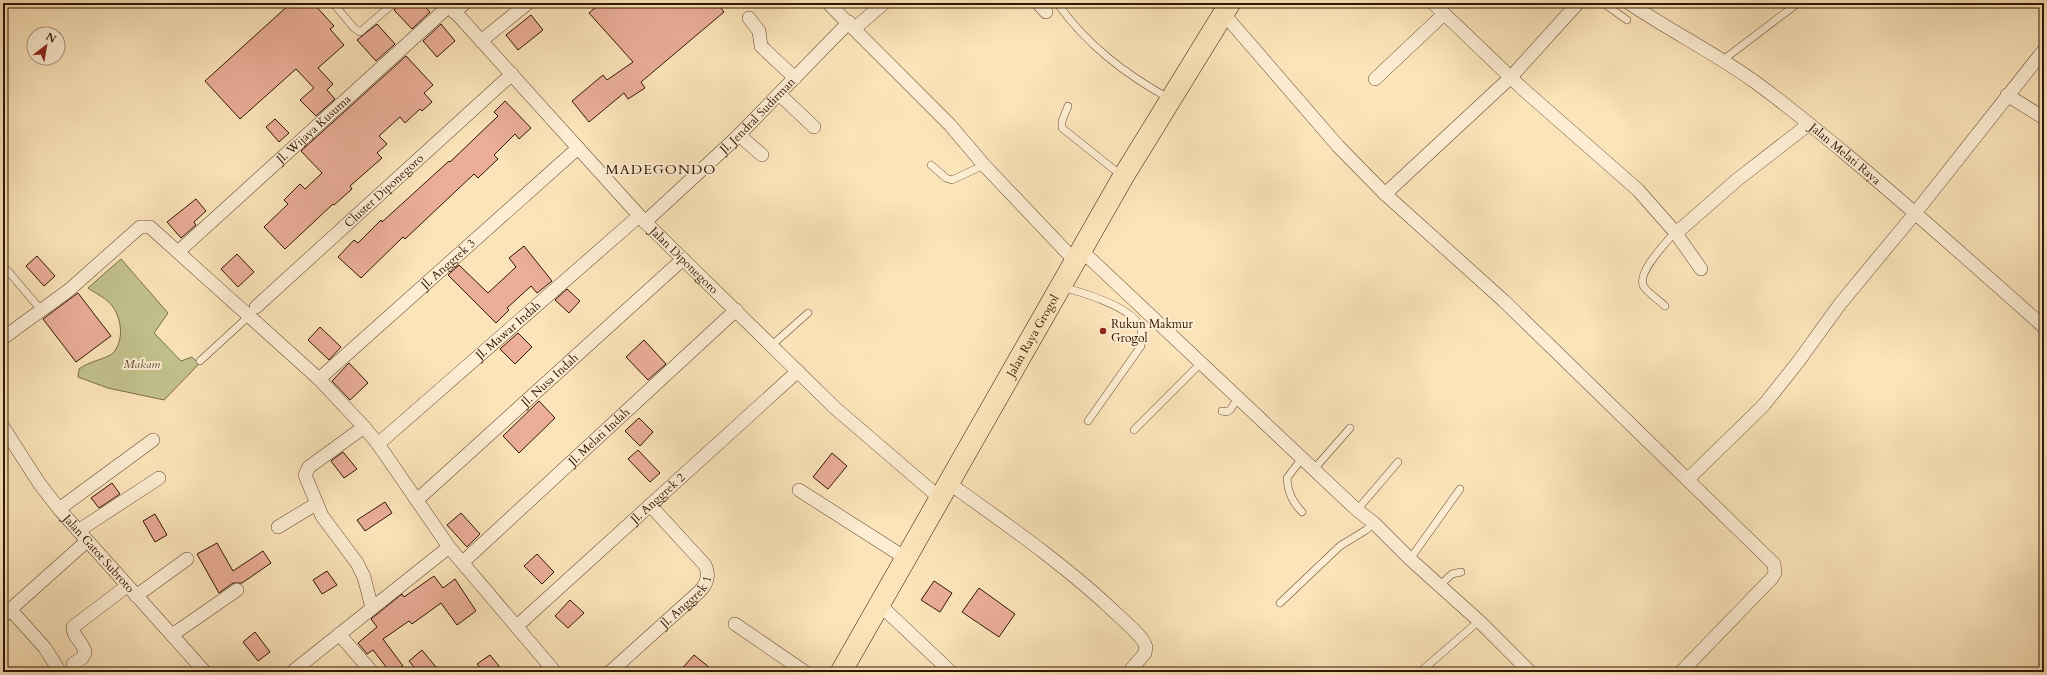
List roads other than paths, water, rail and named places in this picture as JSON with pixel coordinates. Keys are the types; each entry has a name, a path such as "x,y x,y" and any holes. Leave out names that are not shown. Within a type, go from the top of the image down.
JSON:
{"main road":[{"name":"Jalan Raya Grogol","path":"842,672 946,492 1123,177 1226,8"}],"street":[{"name":"Jl. Wijaya Kusuma","path":"178,252 450,7 465,3"},
{"path":"481,41 528,3"},
{"path":"828,3 852,25 950,125 984,165 1079,256 1202,362 1239,396 1358,510 1374,523 1410,559 1479,621 1530,672"},
{"name":"Jl. Jendral Sudirman","path":"642,219 739,134 795,78 852,25 884,3"},
{"path":"1432,3 1511,77 1638,190 1674,232 1701,269"},
{"path":"1386,194 1511,77 1578,3"},
{"name":"Jalan Melati Raya","path":"1629,3 1660,24 1723,60 1756,82 1916,212 2044,327"},
{"name":"Jalan Diponegoro","path":"450,7 642,219 859,430 946,492 1046,552 1097,595 1140,638 1146,647 1145,653 1129,672"},
{"path":"1226,8 1338,146 1386,194 1504,301 1774,564 1775,573 1681,672"},
{"path":"1375,79 1444,14"},
{"path":"749,18 759,31 761,46 795,78"},
{"path":"1688,479 1763,406 1798,362 1840,304 1916,212 2007,94 2044,50"},
{"name":"Cluster Diponegoro","path":"252,311 512,74"},
{"path":"779,94 814,127"},
{"path":"2007,94 2044,118"},
{"path":"1674,232 1682,228 1738,179 1809,124"},
{"path":"739,134 762,156"},
{"name":"Jl. Anggrek 3","path":"319,379 578,148"},
{"name":"Jl. Mawar Indah","path":"378,444 642,219"},
{"path":"3,338 69,290 140,228 145,226 150,227 178,252 252,311 364,427 378,444 449,547 555,672"},
{"name":"Jl. Nusa Indah","path":"417,500 683,259"},
{"name":"Jl. Melati Indah","path":"463,562 736,310"},
{"name":"Jl. Anggrek 2","path":"516,626 798,370"},
{"path":"364,427 306,470 306,479 316,504 332,532 356,563 368,587 372,608"},
{"name":"Jalan Gatot Subroto","path":"4,432 59,509 205,672"},
{"path":"59,509 153,440"},
{"path":"78,530 159,478"},
{"path":"799,490 907,559"},
{"path":"278,526 316,504"},
{"name":"Jl. Anggrek 1","path":"610,672 699,592 706,583 708,574 705,565 650,505"},
{"path":"60,672 45,648 6,612 87,541"},
{"path":"294,671 449,547"},
{"path":"136,596 187,560"},
{"path":"73,664 82,658 85,653 73,627 127,586"},
{"path":"172,635 237,590"},
{"path":"881,606 951,672"},
{"path":"735,624 805,672"},
{"path":"339,634 372,672"}],"lane":[{"path":"333,3 354,28 360,32 394,3"},
{"path":"1057,3 1072,24 1098,51 1152,89 1170,99"},
{"path":"1603,3 1627,20"},
{"path":"1723,60 1798,3"},
{"path":"1068,106 1062,121 1062,128 1123,177"},
{"path":"931,165 946,178 952,180 984,165"},
{"path":"1665,306 1644,286 1642,279 1645,269 1674,232"},
{"path":"8,270 41,310"},
{"path":"1061,287 1108,302 1132,317 1142,332 1141,346 1088,421"},
{"path":"200,361 252,311"},
{"path":"772,345 808,313"},
{"path":"1134,430 1202,362"},
{"path":"1222,410 1226,412 1230,410 1239,396"},
{"path":"1315,468 1350,428"},
{"path":"1302,512 1292,501 1287,478 1303,457"},
{"path":"1358,510 1398,462"},
{"path":"1410,559 1460,489"},
{"path":"1280,603 1340,546 1361,534 1374,523"},
{"path":"1439,586 1452,574 1461,572"},
{"path":"1420,672 1479,621"}],"place":[{"name":"Rukun Makmur Grogol","path":"1103,331"}],"district":[{"name":"MADEGONDO","path":"661,169"}],"park label":[{"name":"Makam","path":"142,364"}]}
